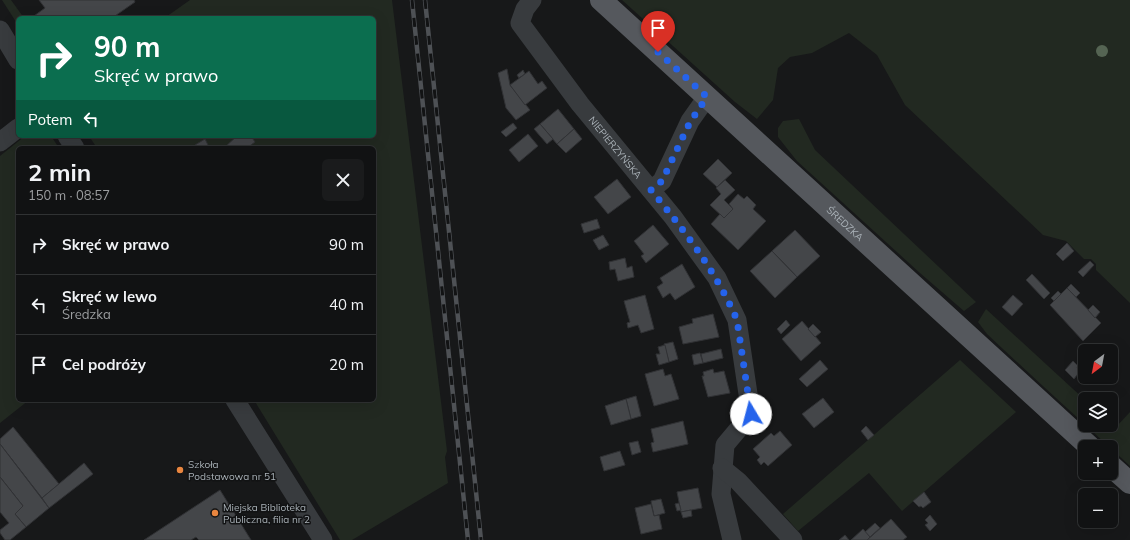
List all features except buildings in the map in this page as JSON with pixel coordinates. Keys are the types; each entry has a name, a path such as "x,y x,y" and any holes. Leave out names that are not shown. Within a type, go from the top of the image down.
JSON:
{"main road":[{"name":"ŚREDZKA","path":"601,0 1082,440"},
{"path":"1118,473 1130,484"}],"street":[{"name":"NIEPIERZYŃSKA","path":"532,0 525,9 520,23 580,104 678,223 717,278 737,320 751,414 725,445 722,468 722,494 732,540"},
{"path":"0,30 16,57"},
{"path":"651,190 662,181 690,122 707,97"},
{"path":"0,142 16,130"},
{"path":"236,402 324,540"},
{"path":"722,468 738,481 792,540"}],"shaded area":[{"path":"2,0 11,0 23,16 16,16 16,22"},
{"path":"190,0 392,0 447,451 445,457 448,483 352,540 340,540 255,402 376,402 376,146 96,146 90,138 376,138 376,16 167,16"},
{"path":"622,0 1130,0 1130,303 1096,270 1096,264 1091,259 1084,259 1066,241 1043,235 905,105 877,55 849,33 812,53 790,57 778,68 773,100 757,119 735,102"},
{"path":"799,119 815,150 976,302 964,311 797,161 778,137 778,128 783,121"},
{"path":"22,138 52,138 58,146 16,146 16,402 26,402 0,423 0,156"},
{"path":"986,309 1078,394 1078,418 987,334 978,322"},
{"path":"960,360 1016,412 902,511 869,473 798,531 783,514"},
{"path":"1130,412 1130,466 1118,455 1118,440 1101,440 1093,432 1118,432 1118,425"}],"railway":[{"path":"412,0 468,540"},
{"path":"425,0 481,540"}],"place":[{"name":"Szkoła Podstawowa nr 51","path":"180,470"},
{"name":"Miejska Biblioteka Publiczna, filia nr 2","path":"215,513"}],"route":[{"path":"658,52 707,97 698,108 690,122 662,181 651,190 673,217 717,278 727,296 737,320 751,414"}]}
